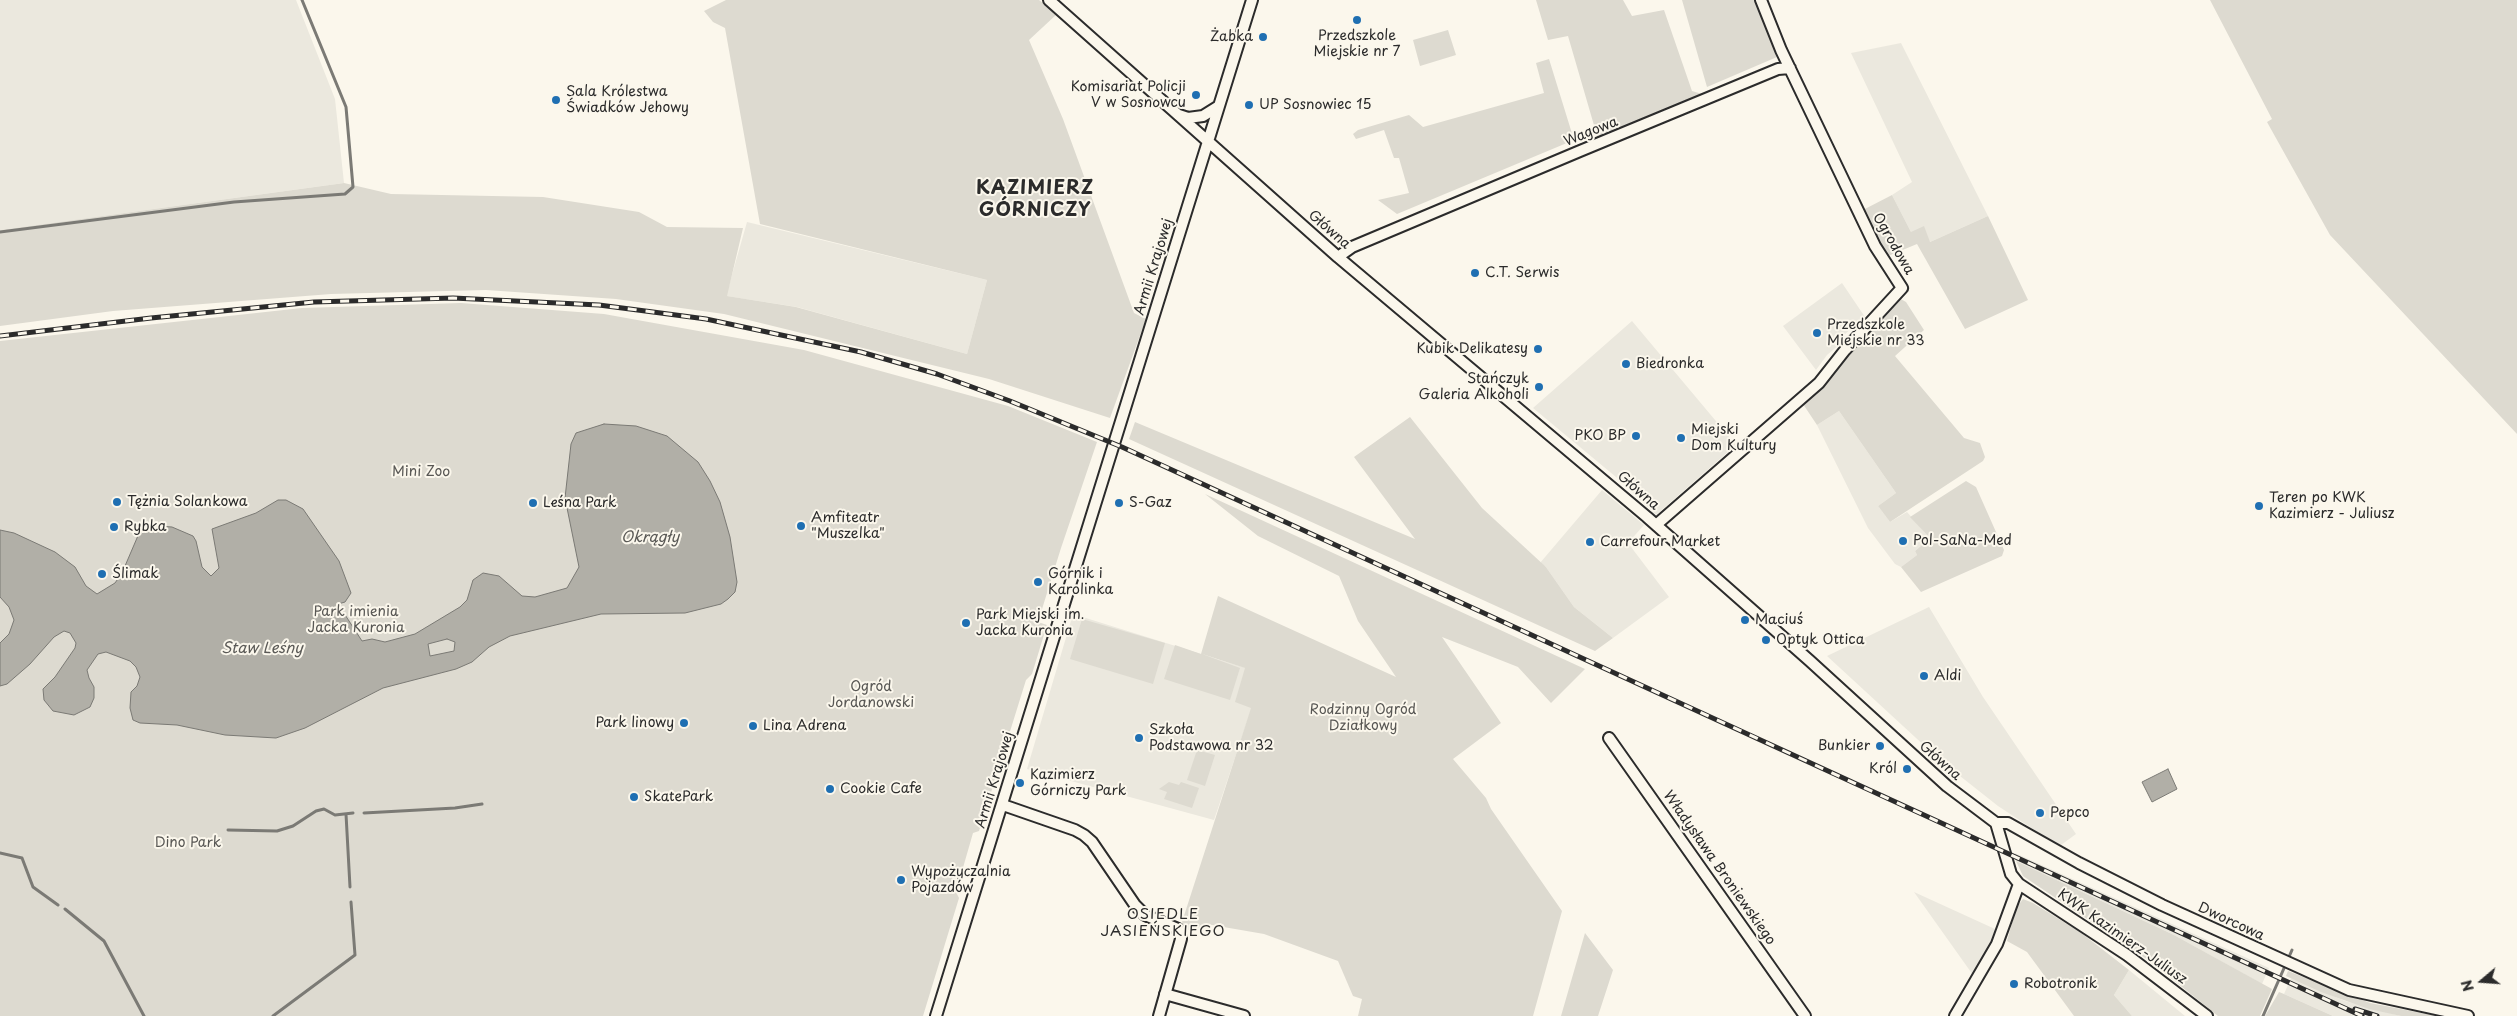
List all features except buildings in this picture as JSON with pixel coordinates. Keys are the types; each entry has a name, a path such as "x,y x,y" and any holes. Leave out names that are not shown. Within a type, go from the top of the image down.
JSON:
{"street":[{"name":"Główna","path":"1049,0 1338,257 1656,525 1810,660 1947,786 1996,823"},
{"name":"Armii Krajowej","path":"936,1016 1252,0"},
{"path":"1761,0 1790,68"},
{"name":"Wagowa","path":"1338,257 1352,247 1580,151 1778,69 1790,68"},
{"name":"Ogrodowa","path":"1656,525 1792,409 1819,383 1845,350 1902,288 1875,246 1790,68"},
{"path":"1179,115 1197,118 1212,112 1219,106"},
{"name":"Władysława Broniewskiego","path":"1609,738 1805,1016"},
{"path":"1003,804 1084,835 1092,842 1135,905 1145,915 1178,929 1181,933 1181,939 1159,1016"},
{"path":"1955,1016 1998,944 2015,890 2019,884 2011,874 1996,823"},
{"name":"Dworcowa","path":"1996,823 2008,823 2079,863 2162,905 2349,990 2468,1016"},
{"name":"KWK Kazimierz-Juliusz","path":"2019,884 2127,955 2207,1016"},
{"path":"1165,994 1244,1016"}],"shaded area":[{"path":"0,0 296,0 335,99 344,183 0,230"},
{"path":"1901,43 1988,216 1930,242 1911,232 1892,195 1912,182 1851,53"},
{"path":"747,222 987,280 967,354 797,307 726,296"},
{"name":"Przedszkole Miejskie nr 33","path":"1842,283 1865,317 1838,340 1840,344 1827,355 1816,370 1783,326"},
{"path":"1632,321 1736,445 1656,515 1622,482 1533,408"},
{"path":"1839,411 1896,493 1878,506 1890,522 1907,512 1930,538 1915,551 1917,555 1901,567 1895,564 1868,528 1817,425"},
{"path":"1602,490 1644,525 1628,543 1669,597 1613,638 1574,607 1546,567 1540,563"},
{"path":"1929,607 1983,697 2076,834 2061,845 1998,806 1941,761 1827,656"},
{"name":"Szkoła Podstawowa nr 32","path":"1073,614 1246,668 1252,707 1214,820 1027,769"},
{"path":"2015,853 2269,968 2262,984 2174,935 2016,861"},
{"path":"1914,892 1995,929 1996,936 1973,975"},
{"path":"2129,970 2185,1016 2132,1016 2114,995"},
{"path":"2291,978 2345,1001 2401,1016 2333,1016 2284,994"}],"green space":[{"path":"726,0 1039,0 1057,14 1029,40 1063,119 1134,313 1146,319 1110,418 989,379 724,314 616,299 486,290 331,294 113,311 0,326 0,230 344,183 391,194 543,197 639,212 667,227 743,228 727,296 796,307 967,354 987,280 760,224 725,28 713,22 704,11"},
{"path":"1536,0 1623,0 1632,16 1664,10 1692,91 1702,94 1598,139 1568,36 1548,40"},
{"path":"1682,0 1757,0 1777,57 1707,87"},
{"path":"2210,0 2517,0 2517,434 2330,235 2267,122 2272,119"},
{"path":"1448,30 1456,55 1420,66 1413,40"},
{"path":"1549,59 1574,140 1397,214 1378,200 1409,193 1399,158 1394,158 1384,130 1356,139 1353,134 1358,130 1409,115 1423,127 1544,93 1536,63"},
{"path":"1892,195 1911,232 1924,226 1930,242 1988,216 2028,300 1965,329 1917,244 1888,256 1861,211"},
{"path":"1899,298 1906,302 1924,330 1895,356 1964,438 1980,443 1985,457 1983,461 1890,522 1878,506 1896,493 1839,411 1817,425 1803,404 1818,392"},
{"name":"Park imienia Jacka Kuronia","path":"461,303 604,314 804,350 1008,406 1097,442 1038,622 1047,625 1032,674 1026,680 979,831 973,833 956,892 959,898 923,1016 0,1016 0,341 302,308"},
{"path":"1410,417 1482,508 1546,567 1574,607 1613,638 1595,651 1129,439 1135,422 1415,539 1354,457"},
{"path":"1966,481 1976,487 2004,550 2002,556 1921,592 1901,567 1917,555 1915,551 1930,538 1910,517"},
{"name":"Rodzinny Ogród Działkowy","path":"1205,494 1585,669 1551,703 1518,667 1442,637 1501,723 1453,759 1486,798 1491,809 1562,911 1533,1016 1358,1016 1362,999 1353,996 1338,961 1264,934 1212,925 1188,930 1182,922 1251,708 1235,702 1245,668 1202,654 1240,668 1230,700 1164,679 1175,645 1201,654 1218,596 1396,677 1358,621 1339,576 1258,536"},
{"path":"1082,619 1165,643 1153,684 1070,659"},
{"path":"1197,750 1215,755 1205,786 1187,780"},
{"path":"1169,782 1179,785 1181,782 1199,788 1192,808 1164,799 1167,792 1159,789"},
{"path":"2016,861 2174,935 2272,989 2260,1016 2218,1016 2151,962 2023,876"},
{"path":"2023,899 2033,903 2080,932 2129,970 2114,995 2132,1016 2074,1016 2027,952 2007,941 2016,908"},
{"path":"1585,933 1613,970 1598,1016 1561,1016"},
{"path":"2288,971 2370,1003 2437,1016 2401,1016 2369,1009 2321,992 2286,976"},
{"path":"2279,992 2284,994 2333,1016 2265,1016"}],"water":[{"name":"Staw Leśny","path":"604,424 636,426 667,436 698,462 720,502 730,537 737,582 735,592 728,599 721,604 685,613 601,614 510,636 489,647 472,662 456,669 383,688 305,728 276,738 225,735 177,725 140,723 133,720 130,708 131,692 137,686 140,677 136,667 130,661 106,652 98,654 87,670 94,687 94,698 90,707 74,715 53,711 44,700 43,689 55,677 75,648 76,643 70,633 64,631 54,637 30,664 7,684 0,686 0,643 9,634 14,620 9,607 0,597 0,530 14,533 55,552 75,567 86,586 97,594 115,583 122,573 140,531 158,526 172,527 193,536 202,567 211,576 219,568 212,529 256,513 278,500 286,500 303,509 339,561 351,593 345,602 338,604 362,641 372,639 385,642 415,634 460,607 467,600 473,580 483,573 499,576 522,596 535,597 567,588 579,567 565,498 571,444 576,433","holes":["447,639 455,642 454,651 430,656 428,644"]},
{"path":"2168,769 2177,789 2152,802 2142,782"}],"waterway":[{"path":"0,232 234,202 345,194 353,187 346,107 302,0"},
{"path":"364,813 455,808 482,804"},
{"path":"228,830 277,831 293,826 316,811 324,809 335,815 353,813"},
{"path":"346,814 350,887"},
{"path":"0,853 22,858 33,887 58,905"},
{"path":"273,1016 355,955 351,902"},
{"path":"65,909 104,941 144,1016"},
{"path":"2263,1016 2292,950"}],"railway":[{"path":"0,336 151,318 314,302 453,298 599,305 706,319 861,352 937,374 1010,401 1122,447 2362,1016"},
{"path":"2355,1009 2377,1016"}],"place":[{"name":"Przedszkole Miejskie nr 7","path":"1357,20"},
{"name":"Żabka","path":"1263,37"},
{"name":"Komisariat Policji V w Sosnowcu","path":"1196,95"},
{"name":"Sala Królestwa Świadków Jehowy","path":"556,100"},
{"name":"UP Sosnowiec 15","path":"1249,105"},
{"name":"C.T. Serwis","path":"1475,273"},
{"name":"Przedszkole Miejskie nr 33","path":"1817,333"},
{"name":"Kubik Delikatesy","path":"1538,349"},
{"name":"Biedronka","path":"1626,364"},
{"name":"Stańczyk Galeria Alkoholi","path":"1539,387"},
{"name":"PKO BP","path":"1636,436"},
{"name":"Miejski Dom Kultury","path":"1681,438"},
{"name":"Tężnia Solankowa","path":"117,502"},
{"name":"Leśna Park","path":"533,503"},
{"name":"S-Gaz","path":"1119,503"},
{"name":"Teren po KWK Kazimierz - Juliusz","path":"2259,506"},
{"name":"Amfiteatr \"Muszelka\"","path":"801,526"},
{"name":"Rybka","path":"114,527"},
{"name":"Pol-SaNa-Med","path":"1903,541"},
{"name":"Carrefour Market","path":"1590,542"},
{"name":"Ślimak","path":"102,574"},
{"name":"Górnik i Karolinka","path":"1038,582"},
{"name":"Maciuś","path":"1745,620"},
{"name":"Park Miejski im. Jacka Kuronia","path":"966,623"},
{"name":"Optyk Ottica","path":"1766,640"},
{"name":"Aldi","path":"1924,676"},
{"name":"Park linowy","path":"684,723"},
{"name":"Lina Adrena","path":"753,726"},
{"name":"Szkoła Podstawowa nr 32","path":"1139,738"},
{"name":"Bunkier","path":"1880,746"},
{"name":"Król","path":"1907,769"},
{"name":"Kazimierz Górniczy Park","path":"1020,783"},
{"name":"Cookie Cafe","path":"830,789"},
{"name":"SkatePark","path":"634,797"},
{"name":"Pepco","path":"2040,813"},
{"name":"Wypożyczalnia Pojazdów","path":"901,880"},
{"name":"Robotronik","path":"2014,984"}],"district":[{"name":"KAZIMIERZ GÓRNICZY","path":"1035,200"},
{"name":"OSIEDLE JASIEŃSKIEGO","path":"1163,924"}],"park label":[{"name":"Mini Zoo","path":"421,472"},
{"name":"Ogród Jordanowski","path":"871,696"},
{"name":"Dino Park","path":"188,843"}],"water label":[{"name":"Okrągły","path":"650,538"}]}
